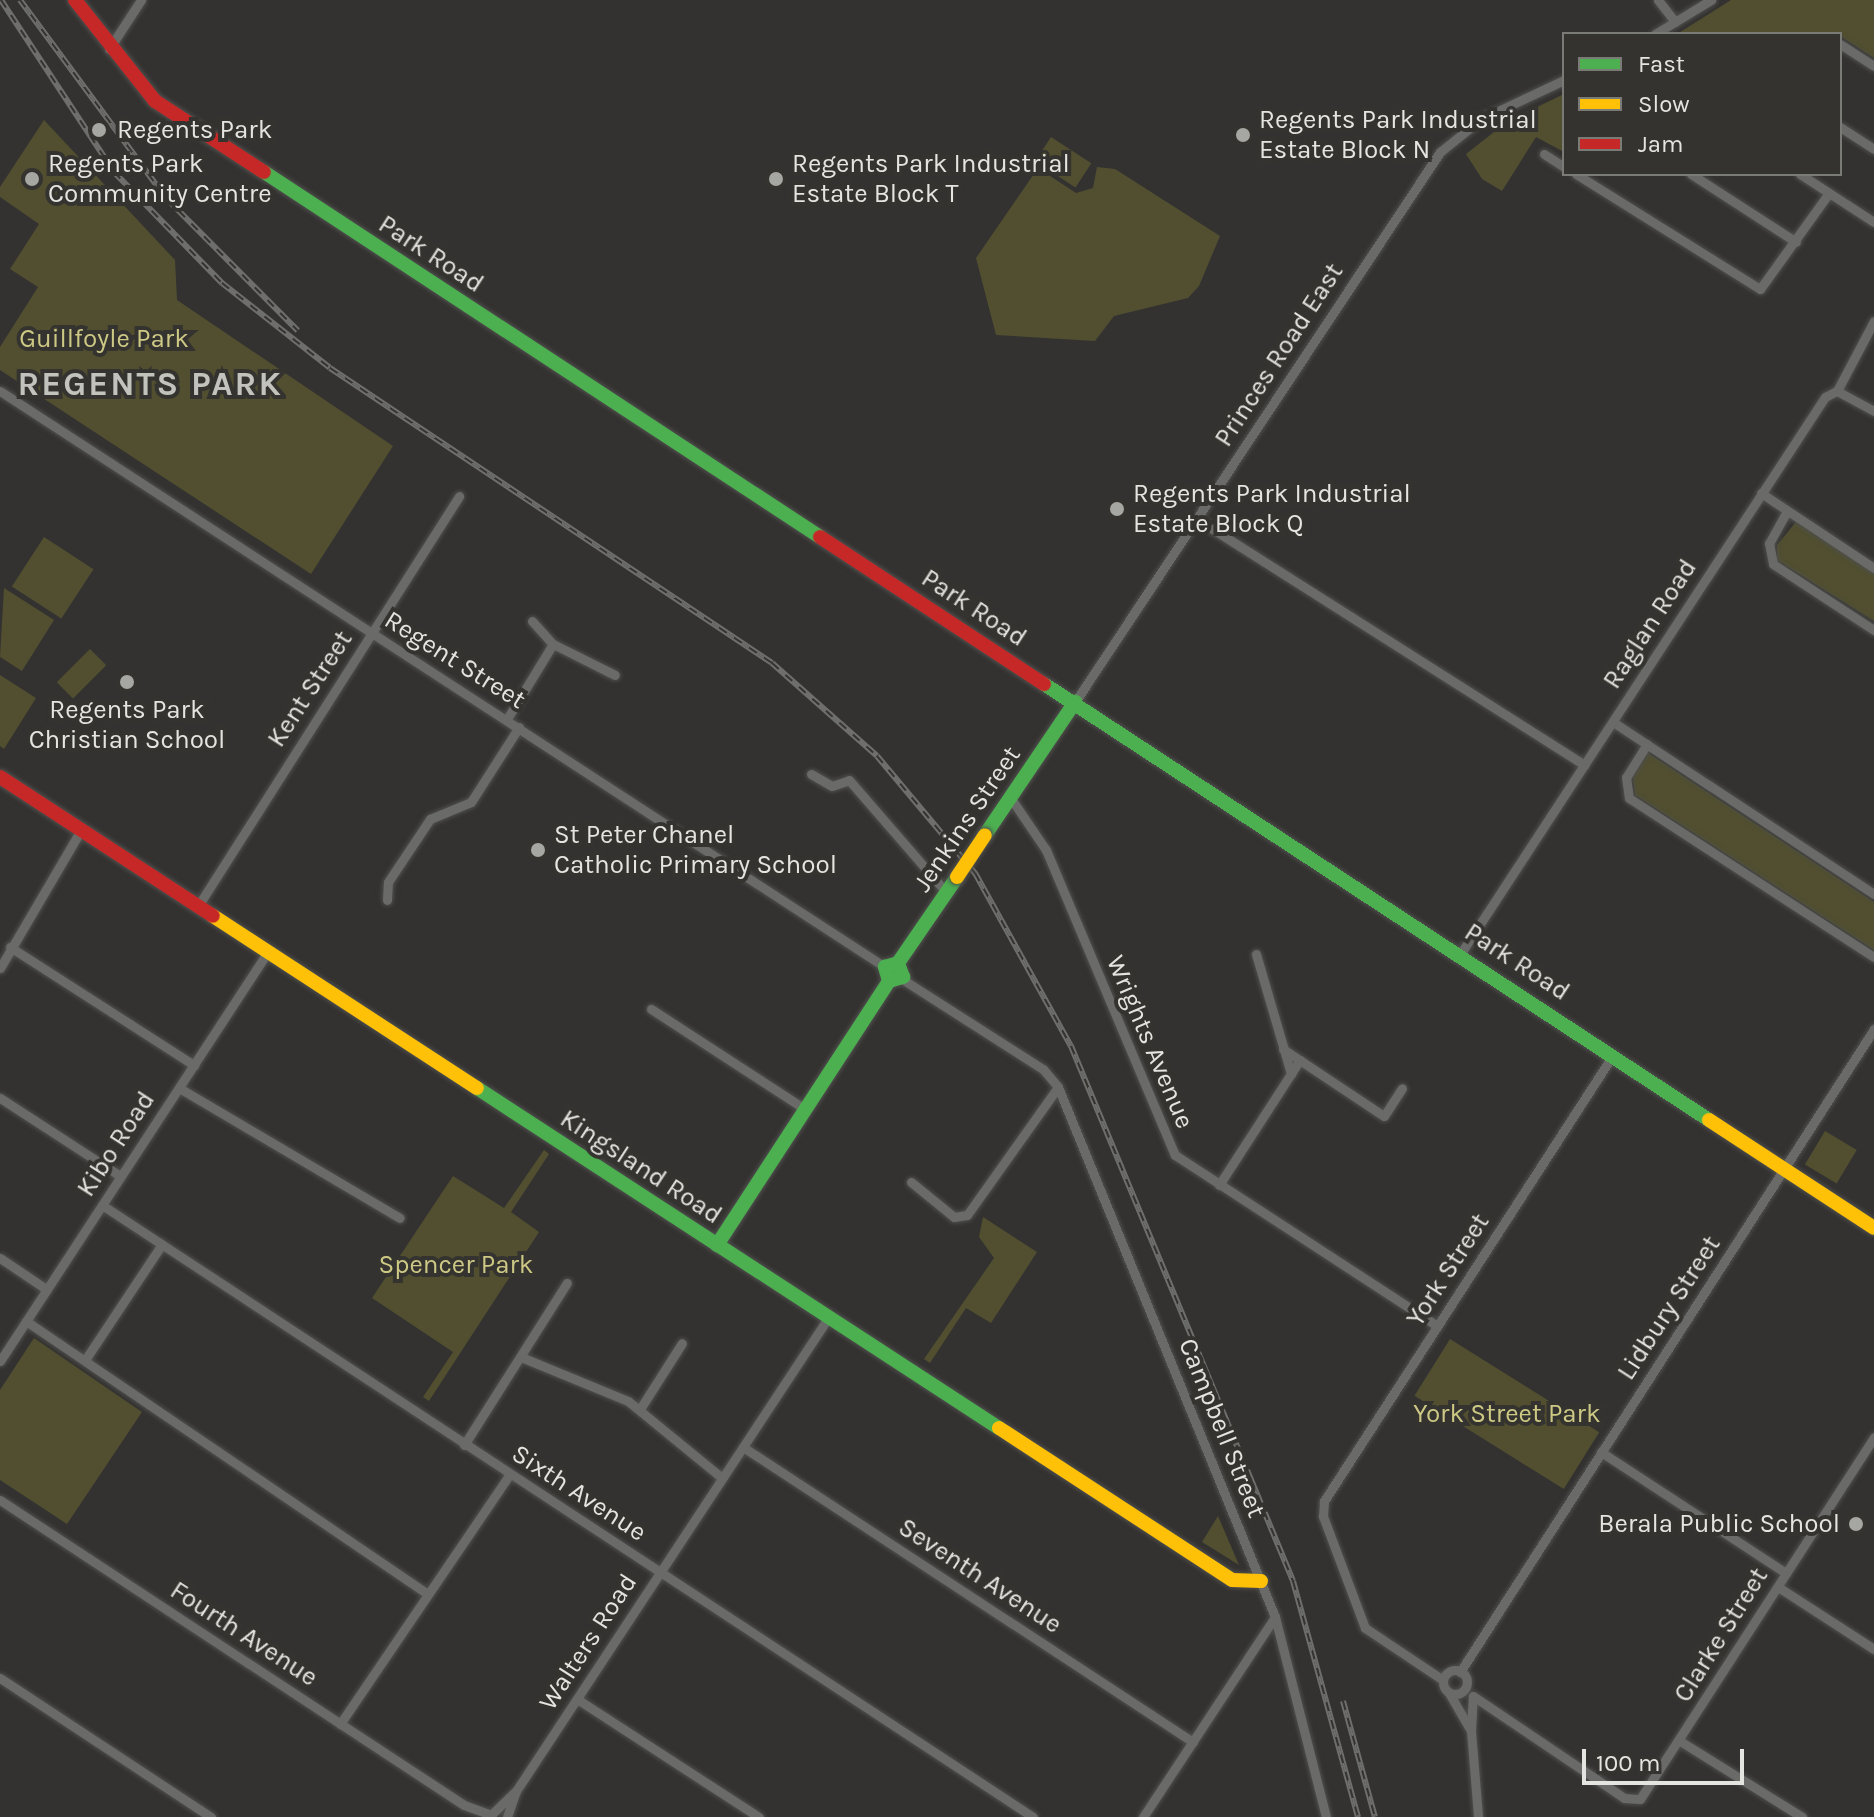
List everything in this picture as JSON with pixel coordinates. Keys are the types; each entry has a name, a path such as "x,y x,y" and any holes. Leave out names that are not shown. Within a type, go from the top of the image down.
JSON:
{"main road":[{"name":"Park Road","path":"75,0 109,49 165,108 1461,953 1874,1228"},
{"name":"Jenkins Street","path":"717,1245 946,892 1075,702"},
{"name":"Kingsland Road","path":"0,777 1232,1580 1261,1581"}],"street":[{"path":"109,49 141,0"},
{"path":"1658,0 1675,22"},
{"path":"1658,32 1711,0"},
{"path":"1842,45 1874,66"},
{"name":"Princes Road East","path":"1075,702 1446,145 1481,119 1562,81"},
{"path":"1842,128 1874,149"},
{"path":"1544,154 1562,166"},
{"path":"1694,176 1796,242"},
{"path":"1803,176 1874,222"},
{"path":"1593,178 1752,288 1767,286 1829,193"},
{"name":"Raglan Road","path":"1461,953 1825,397 1837,391 1874,321"},
{"name":"Regent Street","path":"0,391 1043,1069"},
{"path":"1837,391 1874,411"},
{"path":"1761,493 1874,568"},
{"name":"Kent Street","path":"198,906 459,496"},
{"path":"1787,511 1769,543 1773,564 1874,630"},
{"path":"1197,519 1585,765"},
{"path":"532,621 553,644 615,675"},
{"path":"507,719 553,644"},
{"path":"1613,722 1874,894"},
{"path":"387,900 388,882 430,819 471,802 519,727"},
{"path":"1647,744 1626,777 1629,798 1874,957"},
{"path":"811,774 832,786 849,780 946,892"},
{"name":"Wrights Avenue","path":"1010,797 1046,850 1171,1150 1219,1185 1437,1326"},
{"path":"0,968 81,830"},
{"path":"10,947 194,1065"},
{"name":"Kibo Road","path":"0,1361 268,951"},
{"path":"1256,954 1291,1074"},
{"path":"651,1009 805,1109"},
{"name":"Lidbury Street","path":"1460,1672 1874,1029"},
{"path":"1283,1049 1384,1116 1402,1088"},
{"name":"York Street","path":"1443,1680 1365,1628 1322,1510 1613,1055"},
{"path":"1219,1185 1300,1060"},
{"name":"Campbell Street","path":"1043,1069 1058,1087 1275,1617 1326,1817"},
{"path":"911,1182 954,1217 967,1215 1058,1087"},
{"path":"179,1088 400,1218"},
{"path":"0,1098 120,1176"},
{"name":"Sixth Avenue","path":"102,1205 1033,1817"},
{"path":"85,1360 162,1244"},
{"path":"0,1258 46,1289"},
{"path":"464,1445 567,1283"},
{"name":"Walters Road","path":"505,1817 516,1791 828,1318"},
{"path":"26,1321 428,1594"},
{"path":"640,1409 682,1343"},
{"path":"521,1357 640,1409 722,1478"},
{"name":"Clarke Street","path":"1469,1692 1503,1720 1630,1801 1645,1796 1874,1437"},
{"name":"Seventh Avenue","path":"743,1447 1193,1742"},
{"path":"1601,1452 1786,1573"},
{"path":"340,1724 510,1474"},
{"name":"Fourth Avenue","path":"0,1500 464,1805 505,1817"},
{"path":"1778,1587 1874,1649"},
{"path":"1143,1817 1275,1617"},
{"path":"1473,1727 1443,1680 1460,1672 1469,1692 1473,1727 1478,1817"},
{"path":"0,1678 211,1817"},
{"path":"1449,1693 1469,1692"},
{"path":"577,1699 759,1817"},
{"path":"1473,1727 1503,1720"},
{"path":"1680,1741 1802,1817"},
{"name":"Walters Road","path":"489,1814 516,1791"},
{"name":"Fourth Avenue","path":"464,1805 474,1817"}],"green space":[{"path":"1731,0 1874,0 1874,58 1842,37 1842,32 1680,32"},
{"path":"1562,95 1562,151 1536,137 1502,191 1482,179 1466,154 1508,121"},
{"name":"Guillfoyle Park","path":"44,120 175,260 177,300 393,446 311,574 0,370 0,347 38,287 10,269 39,224 0,197 0,187"},
{"path":"1051,137 1091,163 1075,187 1035,161"},
{"path":"1097,167 1115,169 1220,236 1199,286 1188,298 1114,316 1095,341 996,335 976,258 1038,168 1076,193 1093,188"},
{"path":"1796,522 1874,573 1874,621 1777,560 1777,545"},
{"path":"44,537 93,569 61,619 12,586"},
{"path":"4,588 54,620 22,671 0,657"},
{"path":"90,649 106,665 73,698 57,682"},
{"path":"0,675 36,698 4,749 0,746"},
{"path":"1648,753 1874,902 1874,950 1635,795 1633,777"},
{"path":"1825,1131 1857,1150 1837,1183 1805,1164"},
{"name":"Spencer Park","path":"544,1150 549,1154 511,1212 539,1232 429,1401 423,1397 453,1352 372,1298 453,1176 504,1208"},
{"path":"983,1217 1037,1252 991,1323 966,1308 930,1363 924,1359 994,1258 979,1237"},
{"path":"34,1338 142,1412 67,1524 0,1480 0,1390"},
{"name":"York Street Park","path":"1450,1339 1599,1432 1564,1489 1414,1396"},
{"path":"1218,1516 1239,1565 1202,1542"}],"railway":[{"path":"1,0 114,172 222,283 330,368 772,663 877,756 975,873 1071,1046 1293,1581 1358,1817"},
{"path":"20,0 166,198 298,331"},
{"path":"1343,1701 1375,1817"}],"traffic: fast":[{"path":"264,172 820,537"},
{"path":"1044,684 1709,1120"},
{"path":"985,835 1075,702"},
{"path":"898,963 957,877"},
{"path":"889,981 903,977 898,963"},
{"path":"889,981 885,967 898,963"},
{"path":"717,1245 889,981"},
{"path":"477,1088 999,1428"}],"traffic: slow":[{"path":"957,877 985,835"},
{"path":"213,916 477,1088"},
{"path":"1709,1120 1874,1228"},
{"path":"999,1428 1232,1580 1261,1581"}],"traffic: jam":[{"path":"75,0 155,101 264,172"},
{"path":"820,537 1044,684"},
{"path":"0,777 213,916"}],"place":[{"name":"Regents Park","path":"99,130"},
{"name":"Regents Park Industrial Estate Block N","path":"1243,135"},
{"name":"Regents Park Community Centre","path":"32,179"},
{"name":"Regents Park Industrial Estate Block T","path":"776,179"},
{"name":"Regents Park Industrial Estate Block Q","path":"1117,509"},
{"name":"Regents Park Christian School","path":"127,682"},
{"name":"St Peter Chanel Catholic Primary School","path":"538,850"},
{"name":"Berala Public School","path":"1856,1524"}],"district":[{"name":"REGENTS PARK","path":"150,385"}]}
